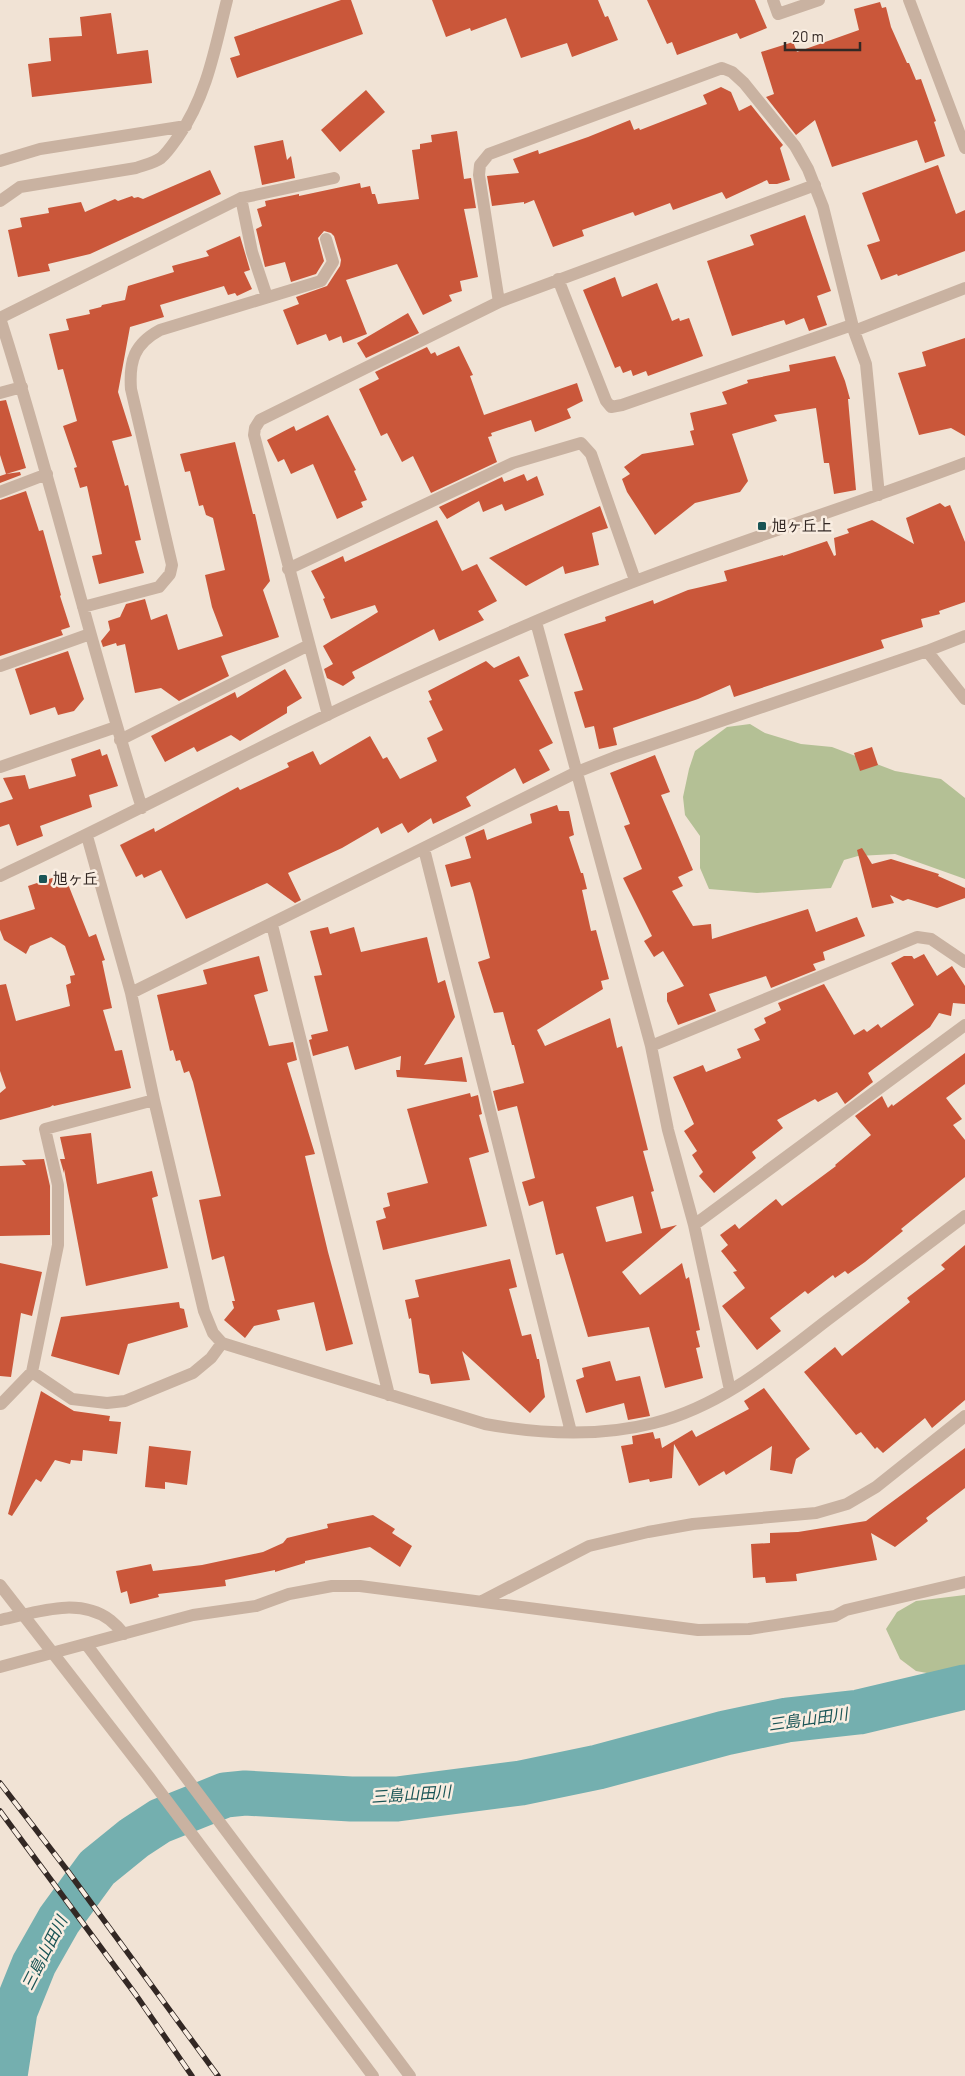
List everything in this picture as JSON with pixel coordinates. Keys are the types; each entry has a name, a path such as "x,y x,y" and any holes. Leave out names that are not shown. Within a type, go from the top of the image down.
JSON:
{"street":[{"path":"0,201 20,187 149,164 160,158 186,126 196,108 208,78 227,0"},
{"path":"773,0 778,14 819,0"},
{"path":"910,0 965,148"},
{"path":"499,302 479,175 480,165 489,154 722,68 732,72 744,83 795,146 815,185 823,208 853,328 866,364 879,495"},
{"path":"0,161 40,149 186,126"},
{"path":"142,808 116,727 22,387 0,318 240,198 334,178"},
{"path":"328,715 254,435 255,428 260,420 499,302 815,185"},
{"path":"240,198 252,252 267,297"},
{"path":"83,607 159,587 170,574 172,565 131,389 131,366 139,347 146,337 160,330 321,281 333,262 326,239"},
{"path":"558,279 606,401 611,407 622,405 853,328 965,288"},
{"path":"0,393 22,387"},
{"path":"288,569 513,463 581,443 591,454 635,580"},
{"path":"0,876 87,836 328,715 536,622 635,580 965,463"},
{"path":"0,492 46,474"},
{"path":"536,622 651,1046 668,1130 694,1225 730,1390"},
{"path":"0,666 90,634"},
{"path":"131,993 272,925 578,772 624,754 927,651 965,636"},
{"path":"120,740 309,645"},
{"path":"927,651 965,699"},
{"path":"0,768 116,727"},
{"path":"87,836 131,993 154,1100 204,1311 213,1332 222,1343 503,1428 596,1432 656,1422 712,1401 751,1378 965,1216"},
{"path":"424,849 571,1432"},
{"path":"272,925 389,1395"},
{"path":"651,1046 916,937 931,939 965,962"},
{"path":"694,1225 965,1025"},
{"path":"1,1404 32,1372 58,1245 58,1185 45,1129 154,1100"},
{"path":"32,1372 72,1399 107,1403 125,1401 193,1372 211,1358 222,1343"},
{"path":"482,1601 589,1546 693,1524 816,1513 847,1504 876,1487 965,1416"},
{"path":"0,1667 193,1615 256,1606 289,1594 332,1586 360,1586 698,1630 749,1629 835,1616 846,1610 965,1582"},
{"path":"0,1584 149,1777 373,2076"},
{"path":"0,1620 72,1607 94,1611 111,1620 124,1634"},
{"path":"86,1644 410,2076"}],"green space":[{"path":"750,724 765,733 801,744 832,747 895,771 941,779 965,798 965,879 895,854 858,856 844,860 831,888 757,893 709,889 700,868 700,836 685,815 683,797 689,769 695,751 727,727"},
{"path":"965,1595 965,1680 916,1671 900,1659 886,1629 897,1612 916,1601"}],"building":[{"path":"341,0 351,0 363,34 237,78 230,58 240,55 234,37"},
{"path":"432,0 598,0 605,17 608,16 618,40 572,57 567,43 521,58 506,18 471,31 470,28 446,37"},
{"path":"647,0 755,0 767,28 740,39 737,33 677,55 672,42 667,44"},
{"path":"880,2 882,8 886,7 891,27 916,80 921,79 936,121 934,122 945,156 925,163 917,140 832,167 815,120 796,135 766,97 774,94 761,52 793,42 797,52 859,30 854,9"},
{"path":"111,13 117,54 148,50 152,83 32,97 28,64 51,61 49,38 82,36 80,17"},
{"path":"721,87 731,92 739,111 751,105 783,145 780,148 790,180 769,184 767,180 726,199 722,192 673,210 670,203 635,216 633,212 582,230 584,236 553,247 534,200 524,204 524,202 492,206 487,176 519,173 513,159 538,150 539,154 630,120 634,130 639,128 640,130 707,104 703,95"},
{"path":"366,90 385,112 340,152 321,130"},
{"path":"457,131 464,179 471,178 476,208 464,209 478,277 460,281 462,291 449,295 452,301 423,315 397,264 346,280 367,334 343,343 341,336 329,341 326,334 297,345 283,310 299,304 296,297 327,286 340,266 341,260 334,236 324,231 318,238 324,261 316,274 291,282 285,262 265,267 256,229 262,226 257,209 266,206 265,201 360,183 361,188 370,186 378,204 419,199 412,150 420,149 420,144 432,142 431,135"},
{"path":"283,140 287,160 291,156 295,178 262,185 254,146"},
{"path":"938,165 956,214 965,210 965,251 898,276 897,274 881,280 867,245 880,241 862,193"},
{"path":"210,170 221,194 90,254 48,264 50,271 18,277 8,230 22,227 20,218 49,213 48,208 81,202 85,212 115,199 118,201 132,196 143,199"},
{"path":"805,215 831,291 817,296 827,325 809,331 804,318 786,325 784,320 732,336 707,261 754,245 750,235"},
{"path":"240,236 250,270 244,272 252,289 237,296 235,293 228,295 224,286 160,305 164,317 130,327 118,392 132,436 112,441 125,486 128,485 141,540 135,541 144,573 99,584 92,556 102,554 87,486 80,488 74,468 77,467 63,426 77,421 63,369 58,370 49,334 69,330 66,319 90,314 89,310 125,300 128,286 174,272 172,266 209,256 206,251"},
{"path":"615,277 622,297 657,283 672,321 679,318 680,321 689,318 703,356 648,376 646,371 633,376 631,370 623,373 620,366 615,368 583,290"},
{"path":"408,313 419,333 366,358 357,343"},
{"path":"965,338 965,436 951,428 919,435 898,373 926,366 922,352"},
{"path":"459,346 473,375 470,376 484,415 577,383 583,401 567,409 571,418 535,432 531,420 491,433 492,436 488,437 497,462 431,493 413,456 402,462 387,433 381,436 359,389 379,379 375,372 427,347 431,354 435,352 437,356"},
{"path":"835,356 850,399 848,399 856,490 834,494 829,463 824,463 816,408 774,415 777,421 732,434 748,481 740,492 695,503 655,535 627,492 622,479 630,474 624,467 642,454 694,445 690,431 694,430 690,413 727,404 722,392 748,383 747,380 790,371 789,365"},
{"path":"6,400 26,468 6,474 0,455 0,401"},
{"path":"328,415 356,470 354,471 367,500 361,502 363,507 337,519 313,464 291,474 284,459 278,462 267,440 294,426 296,431"},
{"path":"235,442 253,514 255,514 270,581 263,590 279,637 221,656 229,676 179,701 161,688 135,693 125,644 117,646 116,643 103,647 101,641 110,630 108,621 120,617 126,604 145,599 151,620 167,614 178,650 223,636 212,607 205,575 225,570 213,518 206,515 203,505 199,506 190,471 185,472 180,454"},
{"path":"20,472 21,475 0,483 0,476"},
{"path":"524,474 527,481 537,476 544,495 505,511 502,504 483,512 479,501 447,519 439,507 502,477 504,482"},
{"path":"26,491 39,531 43,530 70,627 61,630 63,635 0,656 0,500"},
{"path":"940,503 945,507 950,505 965,542 965,602 939,611 940,614 921,619 923,627 881,640 884,648 734,697 730,685 698,699 613,728 617,745 599,749 594,726 585,728 574,692 583,690 564,634 606,621 605,617 653,600 654,604 688,590 727,581 724,571 783,556 827,541 834,556 836,555 834,538 849,533 847,529 872,520 914,544 906,518"},
{"path":"600,506 608,528 592,533 599,565 565,574 563,566 526,586 489,558"},
{"path":"437,520 462,571 477,564 497,601 478,611 484,620 439,641 434,629 352,672 355,678 343,686 327,678 324,669 333,664 323,646 378,612 375,605 331,619 323,599 325,598 311,571 343,556 345,562"},
{"path":"68,651 84,699 74,711 58,715 55,707 30,715 15,669"},
{"path":"519,656 529,676 519,680 553,743 539,750 550,770 523,784 515,768 466,797 471,806 433,824 431,818 408,833 402,823 381,834 378,827 342,848 288,873 301,900 295,903 267,883 186,919 161,870 144,878 142,874 136,877 120,845 154,828 155,832 238,787 240,790 289,767 287,763 313,751 320,765 370,736 383,759 387,757 400,779 437,761 427,738 443,730 429,701 432,700 428,691 486,661 494,668"},
{"path":"285,669 302,698 287,707 287,713 240,741 231,735 197,752 194,747 165,762 151,736 235,692 237,698"},
{"path":"872,747 878,765 860,771 854,753"},
{"path":"100,749 102,756 107,754 118,786 89,795 92,807 40,826 43,836 17,846 9,824 0,827 0,803 13,799 3,778 25,775 29,789 76,776 71,759"},
{"path":"655,755 670,792 661,795 693,870 678,877 683,886 672,891 693,926 711,924 712,939 808,909 816,932 857,917 865,936 823,952 825,960 813,964 816,970 771,988 766,976 709,994 716,1011 678,1025 667,1001 667,993 684,986 663,951 654,957 644,941 652,936 623,878 642,869 624,826 630,824 610,773"},
{"path":"557,805 559,811 569,811 574,835 569,837 587,889 582,890 591,931 596,930 609,979 601,981 603,989 537,1030 545,1046 610,1018 617,1048 622,1046 648,1150 643,1151 654,1191 651,1192 661,1229 677,1225 622,1272 640,1295 682,1263 686,1279 689,1277 700,1330 696,1331 700,1347 696,1348 703,1378 665,1388 649,1327 588,1337 563,1253 556,1255 543,1201 529,1206 522,1182 535,1178 517,1106 498,1111 493,1091 524,1083 503,1012 494,1013 478,962 490,958 470,882 451,887 445,865 471,858 465,837 484,829 487,840 532,823 530,814","holes":["633,1196 642,1233 606,1242 596,1207"]},
{"path":"862,848 872,864 891,859 939,874 938,876 965,888 965,898 937,908 908,899 903,901 890,895 894,903 872,908 857,850"},
{"path":"64,874 89,937 96,934 105,960 102,961 112,1008 103,1010 115,1051 122,1050 131,1088 53,1105 0,1120 0,1093 6,1088 0,1071 0,985 6,984 16,1021 70,1006 66,985 71,983 70,976 75,975 65,946 51,937 30,946 26,954 4,940 0,930 0,920 35,909 28,886"},
{"path":"328,927 330,934 354,927 361,952 427,937 438,983 445,980 455,1017 424,1065 462,1057 467,1082 397,1077 396,1070 400,1070 401,1056 355,1070 348,1046 313,1056 309,1040 312,1039 311,1035 328,1031 314,976 322,975 310,931"},
{"path":"924,954 937,976 952,966 965,986 965,1004 953,1003 951,1016 939,1013 930,1027 868,1073 873,1082 845,1104 837,1092 818,1102 815,1099 777,1120 783,1128 752,1152 756,1158 714,1193 699,1176 703,1172 692,1155 697,1151 684,1131 694,1124 673,1077 703,1065 706,1072 741,1058 737,1049 760,1040 754,1029 766,1023 764,1018 781,1010 778,1003 824,984 854,1035 864,1029 867,1032 878,1024 881,1028 914,1005 891,963 904,956 912,956 914,959"},
{"path":"259,956 268,991 254,995 269,1046 293,1042 297,1060 287,1063 315,1154 305,1156 353,1344 326,1351 314,1302 277,1310 280,1320 254,1326 245,1338 224,1320 234,1308 232,1301 235,1301 224,1256 212,1260 199,1200 221,1196 193,1082 189,1071 184,1073 180,1060 176,1061 173,1050 170,1051 157,995 207,984 203,970"},
{"path":"965,1053 965,1084 946,1098 962,1119 953,1125 965,1140 965,1177 901,1229 903,1231 865,1262 848,1274 845,1271 835,1278 833,1275 808,1294 805,1291 770,1318 781,1331 757,1350 722,1306 745,1288 733,1272 737,1271 721,1251 728,1245 720,1235 735,1224 739,1229 776,1199 782,1206 836,1166 871,1135 855,1116 882,1096 888,1108 892,1104 893,1106"},
{"path":"470,1093 471,1097 478,1095 482,1114 479,1115 489,1152 469,1158 487,1226 383,1250 376,1221 386,1218 383,1208 390,1206 387,1193 428,1183 407,1109"},
{"path":"91,1133 97,1184 152,1171 158,1196 152,1198 168,1268 86,1286 64,1169 64,1173 60,1159 65,1159 60,1137"},
{"path":"44,1159 50,1186 50,1235 0,1236 0,1166 26,1165 22,1160"},
{"path":"965,1245 965,1400 932,1428 925,1418 883,1453 877,1447 875,1449 861,1432 856,1435 804,1372 835,1347 842,1356 910,1302 907,1298 945,1269 941,1265"},
{"path":"510,1259 517,1287 509,1289 522,1336 531,1334 537,1359 539,1359 545,1397 530,1413 462,1351 470,1380 431,1384 429,1375 419,1373 411,1318 409,1319 405,1300 419,1297 415,1280"},
{"path":"0,1263 42,1272 32,1316 21,1313 11,1377 0,1376"},
{"path":"179,1302 180,1308 184,1309 188,1327 128,1344 119,1375 51,1356 61,1317"},
{"path":"610,1361 616,1381 640,1376 650,1416 628,1420 624,1403 586,1413 576,1380 584,1377 582,1368"},
{"path":"764,1388 810,1449 796,1459 792,1474 770,1470 772,1446 726,1475 724,1471 699,1486 674,1444 672,1478 650,1482 649,1479 629,1483 621,1446 633,1444 632,1436 653,1432 655,1439 660,1438 662,1448 692,1430 696,1437 749,1409 744,1401"},
{"path":"41,1391 74,1411 110,1416 109,1421 121,1422 117,1454 83,1450 82,1461 71,1460 70,1464 55,1460 41,1482 36,1479 12,1516 8,1514"},
{"path":"149,1446 191,1451 187,1485 165,1482 165,1489 145,1487"},
{"path":"965,1448 965,1488 926,1518 928,1521 895,1547 871,1533 877,1560 796,1574 797,1581 766,1583 765,1577 753,1578 751,1544 770,1543 770,1533 798,1532 866,1521"},
{"path":"373,1515 395,1529 392,1533 412,1546 400,1567 370,1547 305,1561 305,1563 275,1572 275,1570 225,1580 226,1586 158,1594 159,1597 130,1604 127,1591 121,1593 116,1571 151,1564 153,1571 202,1565 263,1552 283,1543 287,1538 328,1528 327,1524"}],"waterway":[{"name":"三島山田川","path":"5,2076 15,2011 34,1964 59,1920 97,1868 134,1838 160,1821 225,1795 245,1793 351,1799 397,1799 521,1783 598,1767 725,1733 787,1720 859,1712 965,1687"}],"railway":[{"path":"0,1783 67,1870 218,2076"},
{"path":"0,1811 136,1995 192,2076"}],"place":[{"name":"旭ヶ丘上","path":"762,526"},
{"name":"旭ヶ丘","path":"43,879"}]}
